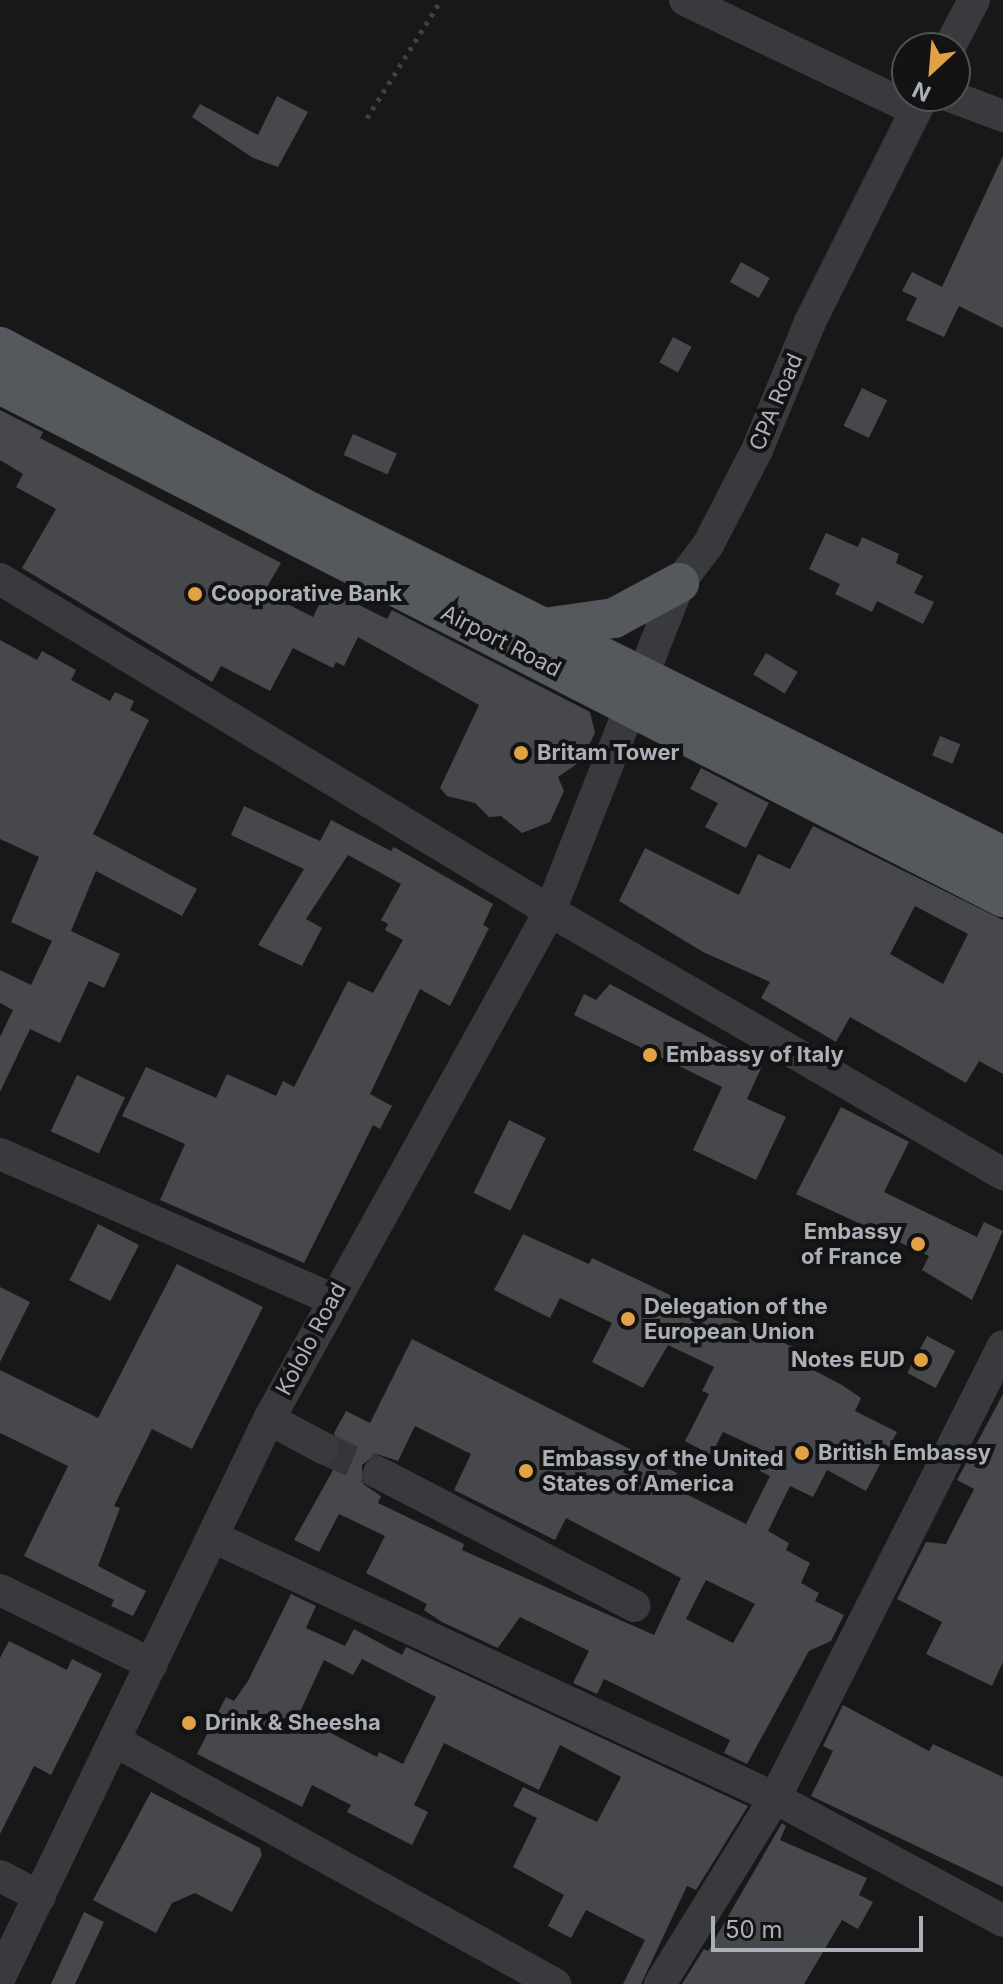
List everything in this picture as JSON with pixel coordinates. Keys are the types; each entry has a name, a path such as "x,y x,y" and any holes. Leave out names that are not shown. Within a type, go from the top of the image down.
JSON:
{"main road":[{"name":"Airport Road","path":"0,347 310,512 544,628 636,691 1003,897"},
{"name":"Airport Road","path":"0,384 636,691 1003,856"},
{"path":"544,628 614,618 679,583"}],"street":[{"path":"685,0 891,91"},
{"path":"957,32 974,0"},
{"path":"971,104 1003,116"},
{"name":"CPA Road","path":"636,691 679,583 708,545 757,450 794,357 914,112"},
{"path":"0,579 550,911 1003,1174"},
{"name":"Kololo Road","path":"0,1977 269,1419 332,1299 550,911 636,691"},
{"path":"0,1154 171,1224 332,1299"},
{"path":"660,1984 775,1798 1003,1346"},
{"path":"269,1419 323,1448"},
{"path":"379,1473 635,1606"},
{"path":"213,1537 775,1798 1003,1921"},
{"path":"0,1590 152,1664"},
{"path":"115,1741 555,1984"},
{"path":"0,1876 40,1897"}],"path":[{"path":"367,118 441,0"}],"building":[{"path":"277,96 308,112 278,167 253,158 192,117 200,104 258,135"},
{"path":"1003,156 1003,328 959,306 944,337 906,320 917,298 902,291 912,272 942,287"},
{"path":"741,262 770,278 759,298 730,282"},
{"path":"673,337 692,347 678,372 659,363"},
{"path":"862,388 887,400 869,438 844,426"},
{"path":"0,410 43,432 40,438 281,563 264,592 313,617 327,589 387,619 392,610 590,712 595,733 581,761 558,777 564,791 550,822 522,833 501,816 489,817 475,803 447,796 440,788 479,705 358,637 344,666 336,662 333,668 293,648 270,691 221,666 212,682 22,568 56,509 16,487 23,474 0,460"},
{"path":"353,434 397,454 387,475 344,455"},
{"path":"826,533 858,547 862,537 899,554 896,563 923,576 914,593 934,602 923,624 877,601 872,612 835,594 840,584 809,569"},
{"path":"0,640 37,660 42,651 76,670 71,680 110,701 115,692 134,701 130,710 149,720 93,834 197,889 182,916 96,871 71,931 120,954 104,988 89,981 60,1043 30,1029 0,1092 0,1037 13,1010 0,1003 0,970 31,985 52,941 11,922 39,857 0,839"},
{"path":"766,653 798,672 785,693 753,674"},
{"path":"940,736 960,744 953,764 932,755"},
{"path":"701,768 769,803 746,848 705,827 718,803 690,789"},
{"path":"244,806 320,841 331,820 391,851 394,847 493,904 483,925 489,928 450,1006 420,989 370,1094 392,1106 380,1129 373,1125 304,1263 160,1200 185,1144 122,1116 146,1067 216,1098 227,1074 276,1096 283,1081 294,1087 348,981 373,993 403,940 385,930 388,924 381,920 401,884 348,855 306,919 322,928 302,966 258,945 304,869 231,835"},
{"path":"813,826 1003,920 1003,1074 979,1061 966,1083 850,1017 836,1042 761,998 770,982 703,952 619,901 645,848 739,895 758,854 790,869","holes":["915,906 968,934 943,984 890,954"]},
{"path":"610,984 762,1066 747,1099 786,1117 756,1180 693,1150 722,1087 574,1015 584,994 596,1000"},
{"path":"77,1075 125,1097 99,1154 51,1131"},
{"path":"841,1107 909,1142 884,1192 977,1237 984,1222 1003,1231 972,1300 922,1270 929,1256 796,1194"},
{"path":"509,1120 546,1138 510,1211 473,1193"},
{"path":"98,1224 139,1245 110,1301 69,1280"},
{"path":"523,1234 589,1264 592,1258 689,1304 690,1299 801,1351 796,1361 861,1398 855,1411 897,1432 866,1491 827,1470 813,1497 790,1486 768,1531 789,1543 786,1550 810,1563 801,1583 819,1593 815,1601 844,1615 831,1641 809,1651 747,1764 724,1753 730,1740 604,1679 597,1694 573,1683 589,1651 520,1617 498,1648 442,1622 424,1610 427,1604 366,1573 385,1536 339,1514 319,1552 294,1540 342,1454 334,1433 346,1411 370,1423 412,1339 677,1473 670,1486 746,1524 770,1476 760,1471 769,1453 723,1432 711,1455 685,1441 709,1394 702,1391 714,1367 668,1345 643,1388 592,1362 612,1323 560,1298 550,1318 494,1290","holes":["415,1426 471,1454 454,1490 555,1540 566,1518 681,1578 654,1635 462,1550 464,1544 378,1503 381,1496 363,1484 362,1465 377,1454 398,1461","706,1580 755,1604 733,1643 686,1619"]},
{"path":"177,1264 263,1307 192,1449 152,1429 114,1506 120,1508 98,1566 146,1591 133,1616 111,1606 114,1600 24,1556 68,1466 0,1433 0,1370 98,1418"},
{"path":"0,1287 30,1302 0,1362"},
{"path":"927,1336 955,1351 936,1388 907,1373"},
{"path":"1003,1394 1003,1662 992,1686 926,1654 942,1622 897,1599 926,1542 946,1544 974,1489 957,1480"},
{"path":"291,1594 316,1606 306,1628 345,1646 354,1629 402,1655 406,1647 748,1806 696,1890 687,1886 641,1984 623,1984 645,1940 586,1910 571,1938 548,1926 564,1895 513,1867 537,1818 513,1806 523,1787 597,1822 621,1777 560,1745 539,1790 444,1743 414,1805 428,1812 412,1845 347,1812 351,1805 312,1785 302,1807 197,1754 226,1697 234,1701 248,1681","holes":["362,1659 436,1697 403,1764 379,1752 377,1757 298,1716 324,1660 353,1675"]},
{"path":"9,1641 67,1670 72,1659 102,1674 51,1775 34,1766 0,1834 0,1658"},
{"path":"843,1705 929,1751 933,1744 1003,1777 1003,1887 811,1796 833,1751 823,1746"},
{"path":"151,1792 260,1848 262,1855 232,1912 195,1893 172,1903 156,1933 93,1900"},
{"path":"782,1823 786,1826 780,1840 867,1878 859,1895 873,1902 858,1929 842,1920 804,1984 682,1984 704,1949 708,1951"},
{"path":"84,1912 104,1922 75,1984 51,1984"}],"tunnel":[{"path":"323,1448 379,1473"}],"place":[{"name":"Cooporative Bank","path":"195,594"},
{"name":"Britam Tower","path":"521,753"},
{"name":"Embassy of Italy","path":"650,1055"},
{"name":"Embassy of France","path":"918,1244"},
{"name":"Delegation of the European Union","path":"628,1319"},
{"name":"Notes EUD","path":"921,1360"},
{"name":"British Embassy","path":"802,1453"},
{"name":"Embassy of the United States of America","path":"526,1471"},
{"name":"Drink & Sheesha","path":"189,1723"}]}
